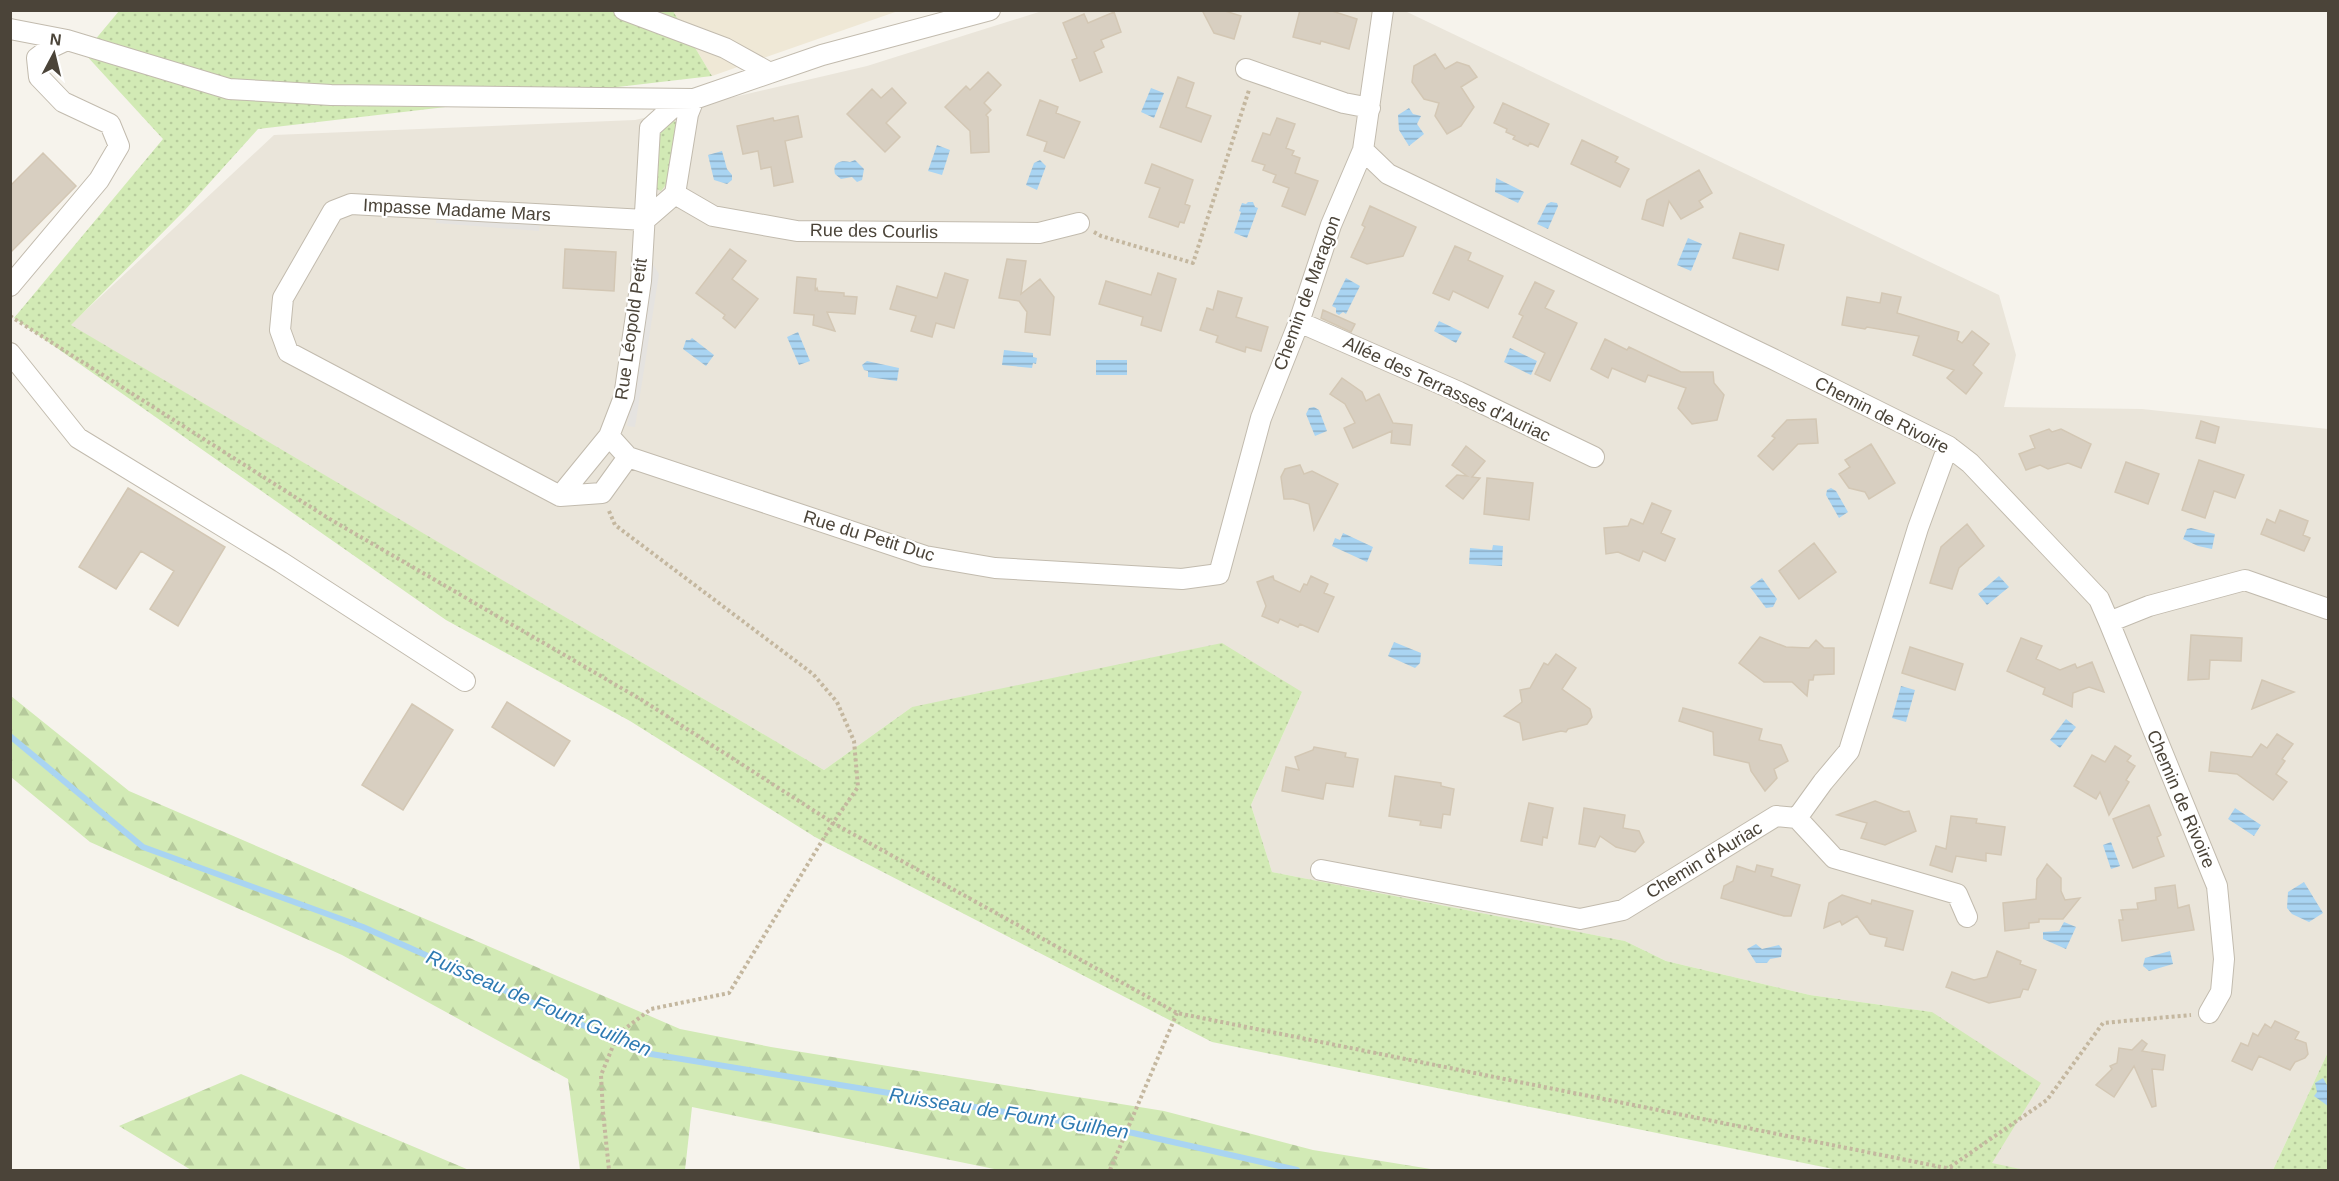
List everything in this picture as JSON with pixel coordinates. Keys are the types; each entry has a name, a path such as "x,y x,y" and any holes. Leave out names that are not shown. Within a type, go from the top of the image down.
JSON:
{"street":[{"path":"624,10 725,48 770,73"},
{"path":"10,29 67,40 229,89 331,95 694,99 822,56 990,10"},
{"name":"Chemin de Maragon","path":"1219,574 1261,418 1299,322 1331,225 1363,150 1383,10"},
{"path":"10,285 99,180 119,146 110,124 63,102 39,77 37,58 50,48 67,40"},
{"path":"1251,70 1344,103 1370,108"},
{"path":"645,220 675,194 688,114 694,99"},
{"name":"Rue Léopold Petit","path":"609,436 624,397 641,281 650,128 671,109 694,99"},
{"name":"Chemin de Rivoire","path":"1363,150 1388,174 1773,359 1948,446 1970,463 2099,599 2109,622 2217,886 2224,959 2221,992 2209,1013"},
{"name":"Rue des Courlis","path":"675,194 713,216 797,231 1039,233 1079,223"},
{"name":"Impasse Madame Mars","path":"560,496 288,352 280,330 283,298 333,211 351,204 645,220"},
{"name":"Allée des Terrasses d'Auriac","path":"1299,322 1460,392 1594,457"},
{"path":"10,353 78,438 281,562 465,681"},
{"path":"560,496 609,436"},
{"name":"Rue du Petit Duc","path":"609,436 628,457 925,556 1007,569 1182,579 1219,574"},
{"path":"1948,446 1918,528 1849,751 1822,782 1797,818 1834,858 1957,894 1967,917"},
{"path":"560,496 602,493 628,457"},
{"path":"2109,622 2149,606 2245,580 2328,609"},
{"name":"Chemin d'Auriac","path":"1321,870 1580,919 1623,910 1776,816 1797,818"}],"path":[{"path":"1079,223 1101,236 1193,263 1251,70"},
{"path":"10,316 328,518 642,700 834,823 1178,1013 1956,1170"},
{"path":"602,493 615,525 813,674 837,702 854,741 858,787 729,993 651,1010 618,1034 601,1075 609,1170"},
{"path":"1110,1170 1178,1013"},
{"path":"1950,1168 2047,1100 2103,1023 2209,1013"}],"shaded area":[{"path":"673,11 898,11 712,76"},
{"path":"1042,11 1405,11 1999,295 2016,355 2004,407 2142,409 2328,429 2328,1052 2273,1170 2025,1170 1992,1164 1932,1012 1810,995 1666,961 1625,941 1272,872 1251,805 1302,692 912,707 824,770 70,325 274,135 635,120 867,66"},
{"path":"437,215 540,223 539,231 436,223"},
{"path":"652,263 659,274 635,427 627,426"}],"green space":[{"path":"119,11 673,11 712,76 258,129 185,210 71,325 824,770 912,707 1222,643 1302,692 1251,805 1272,872 1625,941 1666,961 1810,995 1932,1012 2041,1083 1992,1163 2025,1170 1838,1170 1212,1042 815,837 630,721 446,620 14,318 163,139 84,53"},
{"path":"672,120 678,126 675,160 670,177 661,191 654,188 655,133"},
{"path":"11,696 129,791 680,1029 771,1047 1164,1111 1313,1150 1437,1170 999,1170 692,1107 685,1170 580,1170 568,1079 342,955 90,842 11,777"},
{"path":"2328,1052 2328,1170 2273,1170"},
{"path":"241,1074 469,1170 191,1170 119,1126"}],"water":[{"path":"1151,88 1164,93 1154,118 1141,112"},
{"path":"1409,108 1413,114 1421,116 1417,124 1424,134 1409,146 1399,130 1398,115"},
{"path":"937,145 950,150 942,175 928,171"},
{"path":"722,151 727,169 732,175 732,180 727,184 714,180 708,155"},
{"path":"855,160 864,169 862,180 857,182 852,177 841,179 835,174 836,164"},
{"path":"1040,160 1046,166 1037,190 1026,185 1034,163"},
{"path":"1496,178 1524,192 1518,203 1495,192"},
{"path":"1253,202 1258,208 1247,238 1234,233 1242,203"},
{"path":"1557,203 1558,206 1548,229 1537,224 1547,204"},
{"path":"1688,238 1702,244 1691,271 1677,265"},
{"path":"1346,278 1360,286 1346,314 1343,312 1339,315 1336,313 1336,308 1332,306"},
{"path":"1439,321 1462,332 1456,343 1434,331"},
{"path":"798,332 810,361 799,365 787,337"},
{"path":"692,338 714,355 706,366 683,349 686,340"},
{"path":"1510,348 1537,361 1531,375 1504,362"},
{"path":"1004,350 1033,353 1033,357 1037,358 1036,364 1033,363 1032,368 1002,365"},
{"path":"1096,360 1127,360 1127,375 1096,375"},
{"path":"867,361 899,368 897,381 868,377 868,371 864,370 862,365"},
{"path":"1314,407 1319,410 1327,431 1315,436 1306,414 1309,408"},
{"path":"1831,488 1836,491 1848,512 1839,518 1826,495 1827,490"},
{"path":"2187,529 2215,534 2212,549 2183,539"},
{"path":"1343,533 1373,547 1367,562 1332,546 1335,538 1340,540"},
{"path":"1493,545 1503,546 1502,566 1469,564 1470,548 1492,550"},
{"path":"1999,576 2009,587 1987,605 1978,594"},
{"path":"1762,578 1777,599 1773,607 1766,608 1750,587"},
{"path":"1394,642 1421,653 1420,663 1415,668 1388,656"},
{"path":"1901,686 1915,690 1906,722 1892,718"},
{"path":"2066,719 2076,727 2060,748 2050,740"},
{"path":"2235,808 2261,825 2254,836 2228,819"},
{"path":"2111,842 2120,866 2111,869 2103,845"},
{"path":"2304,882 2323,913 2309,922 2292,914 2287,908 2288,892"},
{"path":"2064,922 2076,927 2066,949 2043,939 2043,932 2059,931"},
{"path":"1756,944 1762,949 1779,945 1782,949 1781,957 1770,959 1767,963 1756,963 1747,949"},
{"path":"2170,951 2173,964 2149,971 2143,966 2145,958"},
{"path":"2323,1078 2328,1087 2328,1106 2314,1096 2317,1092 2315,1083"}],"building":[{"path":"1202,10 1222,10 1241,16 1234,39 1214,33"},
{"path":"1300,10 1329,10 1357,19 1349,49 1321,41 1320,44 1293,37"},
{"path":"1114,12 1121,32 1101,40 1104,47 1094,52 1102,72 1080,81 1072,60 1077,58 1063,23 1084,14 1088,23"},
{"path":"1435,54 1445,69 1457,62 1469,66 1477,77 1461,87 1474,107 1461,126 1447,134 1435,116 1439,103 1424,99 1412,82 1414,66"},
{"path":"988,72 1001,85 984,103 991,110 986,115 988,117 989,152 971,153 970,131 945,107 966,86 970,90"},
{"path":"1178,77 1194,83 1186,107 1211,116 1201,142 1160,127"},
{"path":"892,88 906,103 886,123 900,137 885,152 847,114 872,89 881,98"},
{"path":"1040,100 1058,107 1056,113 1080,122 1064,158 1044,151 1047,142 1027,135"},
{"path":"1503,103 1549,124 1538,147 1530,143 1528,146 1513,139 1515,136 1506,132 1507,129 1494,123"},
{"path":"798,116 802,137 785,141 793,182 774,186 771,167 761,169 758,151 743,154 737,126 773,118 774,121"},
{"path":"1277,118 1295,124 1286,148 1294,151 1292,155 1300,158 1295,173 1318,181 1305,215 1282,206 1289,188 1273,182 1276,175 1263,170 1265,165 1252,161 1263,133 1270,135"},
{"path":"1582,140 1618,157 1615,162 1629,169 1620,187 1571,164"},
{"path":"43,153 76,186 10,253 10,186"},
{"path":"1152,164 1193,180 1185,204 1190,206 1184,223 1180,222 1178,227 1149,217 1160,188 1145,183"},
{"path":"1699,170 1712,193 1699,201 1703,207 1681,219 1669,201 1663,226 1642,219 1647,200"},
{"path":"1370,206 1416,227 1403,256 1367,264 1351,257 1365,227 1362,225"},
{"path":"1740,233 1784,245 1778,270 1733,258"},
{"path":"1455,246 1471,253 1468,260 1503,276 1488,308 1453,291 1449,300 1433,293"},
{"path":"565,249 616,252 614,291 563,288"},
{"path":"730,249 746,261 732,279 758,299 735,328 723,318 725,315 696,293"},
{"path":"1007,259 1026,261 1021,294 1040,279 1054,297 1050,335 1025,332 1027,312 1019,301 999,298"},
{"path":"945,273 968,280 954,328 936,323 932,337 911,331 916,316 890,309 897,286 937,298"},
{"path":"1158,273 1176,279 1161,331 1141,325 1143,317 1099,304 1106,281 1151,295"},
{"path":"797,277 816,279 815,291 817,288 818,291 844,293 844,296 857,297 855,314 827,312 835,331 813,325 814,315 794,313"},
{"path":"1535,282 1554,291 1545,308 1577,323 1550,381 1535,374 1545,353 1513,337 1523,316 1519,314"},
{"path":"1218,291 1242,298 1236,317 1268,327 1261,351 1246,347 1245,352 1216,342 1218,336 1200,330 1207,308 1213,310"},
{"path":"1882,293 1901,297 1897,313 1959,332 1957,340 1962,343 1972,331 1989,344 1973,365 1982,373 1966,394 1947,378 1954,370 1913,355 1919,336 1842,325 1847,297 1880,303"},
{"path":"1323,310 1355,324 1351,332 1321,318"},
{"path":"1605,339 1627,350 1629,347 1681,372 1713,372 1714,383 1724,395 1717,420 1692,424 1678,408 1686,388 1648,375 1645,382 1612,368 1608,378 1591,369"},
{"path":"1342,378 1362,392 1366,401 1379,394 1393,423 1412,425 1410,445 1391,443 1392,431 1353,448 1344,428 1355,423 1345,404 1330,394"},
{"path":"1816,419 1818,443 1798,444 1773,470 1758,456 1775,438 1772,436 1787,420"},
{"path":"2201,421 2219,427 2215,443 2196,438"},
{"path":"2049,429 2052,432 2061,429 2091,444 2081,468 2068,463 2048,469 2040,465 2026,470 2019,454 2035,448 2030,436"},
{"path":"1871,444 1895,483 1869,499 1865,492 1849,488 1839,474 1850,467 1845,460"},
{"path":"1466,446 1485,461 1472,477 1480,478 1463,499 1446,486 1457,475 1467,476 1452,465"},
{"path":"2199,460 2244,475 2235,498 2214,491 2205,518 2182,510"},
{"path":"2126,462 2159,474 2148,504 2115,492"},
{"path":"1300,465 1304,474 1312,471 1338,484 1314,530 1309,504 1284,499 1281,477 1285,469"},
{"path":"1487,478 1533,483 1529,520 1484,514"},
{"path":"128,488 225,547 178,626 150,609 174,571 141,551 116,589 79,567"},
{"path":"1652,503 1671,511 1661,533 1675,539 1665,561 1643,551 1639,561 1618,552 1606,554 1604,528 1628,526 1631,519 1643,524"},
{"path":"2280,510 2308,521 2303,535 2310,538 2304,551 2261,534 2267,519 2275,523"},
{"path":"1967,524 1984,546 1959,568 1952,589 1930,583 1941,547"},
{"path":"1814,543 1836,572 1799,599 1779,571"},
{"path":"1273,576 1274,580 1300,592 1304,584 1307,585 1311,576 1328,584 1324,593 1334,597 1318,632 1300,624 1298,627 1280,619 1278,623 1262,616 1266,606 1257,582"},
{"path":"2191,635 2242,638 2241,661 2210,660 2209,679 2188,680"},
{"path":"1760,637 1786,647 1809,648 1816,640 1824,648 1834,648 1834,674 1814,675 1813,680 1809,680 1807,696 1792,682 1764,682 1739,663"},
{"path":"2021,638 2042,646 2036,659 2060,670 2075,664 2077,668 2092,662 2104,692 2089,687 2073,693 2072,707 2043,694 2045,688 2007,671"},
{"path":"1910,647 1963,664 1955,690 1902,673"},
{"path":"1556,654 1576,668 1562,689 1590,709 1592,717 1587,724 1568,729 1566,732 1561,731 1523,740 1520,723 1504,716 1522,702 1520,690 1530,688 1544,663 1548,665"},
{"path":"2262,680 2294,692 2252,709"},
{"path":"507,702 570,741 554,766 492,727"},
{"path":"412,704 453,730 403,810 362,785"},
{"path":"1683,708 1762,729 1759,740 1781,745 1788,761 1774,769 1777,778 1765,791 1751,771 1749,763 1714,755 1713,732 1679,721"},
{"path":"2277,734 2293,744 2282,759 2285,761 2276,774 2287,782 2273,800 2237,774 2209,771 2211,752 2252,757 2261,744 2267,748"},
{"path":"2115,746 2131,756 2127,761 2135,766 2126,780 2129,782 2109,815 2100,792 2096,799 2074,786 2092,755 2105,762"},
{"path":"1314,747 1346,753 1345,757 1358,759 1353,787 1326,783 1323,799 1282,791 1286,767 1299,770 1295,757 1313,750"},
{"path":"1395,776 1441,783 1441,786 1454,789 1450,815 1443,814 1441,828 1420,825 1421,821 1389,816"},
{"path":"1875,801 1904,812 1909,811 1916,831 1885,845 1861,838 1867,823 1837,815"},
{"path":"1529,803 1553,808 1547,838 1543,837 1542,845 1521,841"},
{"path":"2149,805 2161,835 2157,837 2164,856 2133,868 2113,819"},
{"path":"1584,808 1625,815 1623,828 1639,831 1644,842 1635,852 1616,847 1600,836 1595,847 1579,844"},
{"path":"1951,816 1977,819 1976,823 2005,827 2001,855 1986,853 1986,861 1956,856 1952,872 1930,865 1936,846 1946,849"},
{"path":"2047,864 2061,878 2061,891 2065,900 2080,898 2063,919 2039,919 2039,922 2029,923 2029,928 2005,931 2003,903 2036,899 2037,879"},
{"path":"1757,865 1773,869 1771,876 1800,885 1791,916 1721,898 1724,886 1733,881 1737,866 1755,872"},
{"path":"2175,885 2178,908 2189,905 2194,930 2122,941 2119,920 2123,920 2121,910 2138,909 2137,903 2156,900 2155,888"},
{"path":"1842,895 1871,904 1872,900 1913,911 1903,950 1885,946 1887,938 1870,934 1857,916 1842,925 1840,921 1824,928 1829,903"},
{"path":"1997,951 2036,970 2028,990 2023,989 2020,997 1989,1003 1946,987 1952,972 1974,980 1987,977"},
{"path":"2275,1021 2299,1032 2295,1039 2306,1043 2308,1054 2305,1058 2295,1062 2290,1070 2259,1056 2252,1070 2232,1061 2241,1043 2248,1046 2253,1033 2258,1036 2265,1024 2271,1028"},
{"path":"2142,1040 2147,1044 2142,1051 2165,1055 2163,1070 2152,1069 2156,1106 2152,1107 2134,1066 2114,1097 2096,1085 2112,1069 2110,1066 2117,1063 2119,1048 2132,1050"}],"waterway":[{"name":"Ruisseau de Fount Guilhen","path":"10,736 143,847 363,927 645,1053 1133,1133 1297,1170"}]}
